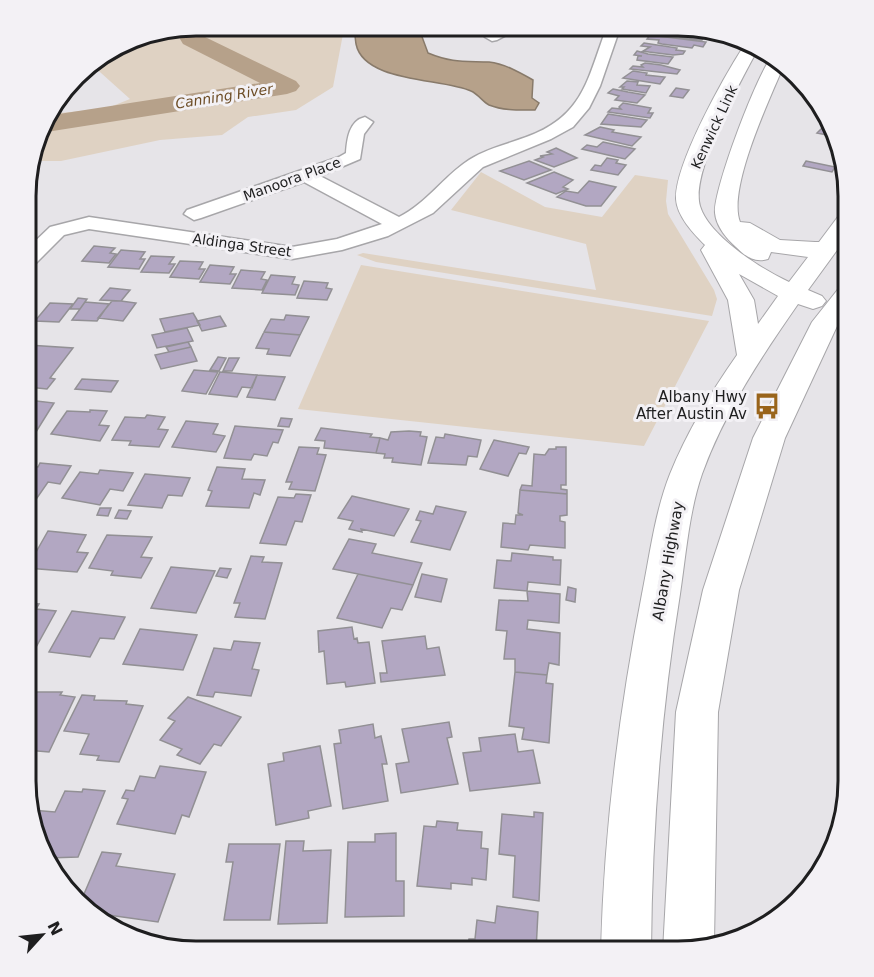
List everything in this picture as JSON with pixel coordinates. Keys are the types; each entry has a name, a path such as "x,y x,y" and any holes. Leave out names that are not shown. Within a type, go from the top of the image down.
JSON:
{"highway":[{"name":"Kenwick Link","path":"690,213 687,199 692,174 748,52"},
{"path":"774,69 732,175 726,199 726,214 731,227 756,251 799,286 838,311"},
{"path":"690,213 724,251 762,279 799,286"},
{"path":"690,213 741,300 750,354"},
{"path":"726,214 744,230 765,243 798,250 827,248"},
{"name":"Albany Highway","path":"626,941 627,891 637,754 660,600 681,488 701,440 750,354 838,233"},
{"path":"688,941 694,742 697,712 721,590 769,438 838,316"}],"street":[{"name":"Aldinga Street","path":"36,251 46,240 70,226 102,224 292,253 325,249 397,224 423,211 472,166 556,130 575,116 615,36"},
{"name":"Manoora Place","path":"194,214 354,156 356,134 365,122"},
{"path":"305,175 397,224"}],"shaded area":[{"path":"196,36 343,36 333,87 296,110 248,117 222,135 160,140 61,161 40,161 48,135 59,113 105,109 130,99 98,70 116,57 155,41"},
{"path":"355,36 422,36 428,53 451,60 501,65 533,80 532,98 539,103 535,110 500,108 489,105 474,92 389,73 373,66 362,57"},
{"path":"481,172 545,207 602,217 635,175 668,180 666,201 668,214 714,290 717,299 712,316 376,262 357,255 363,253 596,290 586,244 451,210"},
{"path":"361,265 709,321 644,446 298,409"}],"building":[{"path":"649,36 658,36 706,42 703,47 694,45 692,48 647,39"},
{"path":"667,36 704,38 702,40"},
{"path":"644,43 685,51 683,54 673,55 643,51 650,47 641,46"},
{"path":"637,51 673,57 668,64 637,60 638,56 642,56 634,55"},
{"path":"645,63 680,70 677,74 630,69 633,66 643,67 641,65"},
{"path":"633,71 665,77 660,84 623,78"},
{"path":"627,81 650,86 646,93 622,89 624,87 620,87"},
{"path":"676,88 689,90 683,98 670,96"},
{"path":"613,89 645,95 637,103 615,100 619,96 608,93"},
{"path":"623,103 651,108 648,113 653,113 650,118 608,112 612,108 621,109 619,107"},
{"path":"608,114 647,120 641,127 601,124"},
{"path":"600,127 614,130 612,132 641,137 632,146 585,135"},
{"path":"822,128 825,135 817,133"},
{"path":"603,142 635,149 625,159 582,149 587,145 597,147"},
{"path":"556,148 577,158 554,167 535,160 543,157 540,156 552,154 547,152"},
{"path":"607,158 618,160 616,163 626,165 618,175 591,170 595,165 601,166"},
{"path":"529,161 551,170 524,180 500,171"},
{"path":"806,161 835,167 832,172 803,166"},
{"path":"554,172 573,180 563,187 568,189 556,194 527,183"},
{"path":"589,181 616,187 601,206 586,206 557,197 566,191 578,193"},
{"path":"94,246 115,248 110,253 116,254 109,263 82,261"},
{"path":"121,250 145,252 140,259 145,259 139,269 108,267"},
{"path":"151,256 174,257 169,264 175,264 169,273 141,272"},
{"path":"180,261 203,262 199,269 205,269 199,279 170,277"},
{"path":"210,265 234,267 230,274 236,274 230,284 200,282"},
{"path":"241,270 265,272 261,279 267,280 262,290 232,288"},
{"path":"271,275 295,277 292,284 299,285 295,295 262,293"},
{"path":"304,281 328,283 326,288 332,289 327,300 297,298"},
{"path":"110,288 130,290 121,301 100,300"},
{"path":"78,298 87,299 80,309 70,309"},
{"path":"112,301 136,303 123,321 98,318"},
{"path":"85,302 109,304 97,321 72,320"},
{"path":"50,303 73,304 59,322 36,320"},
{"path":"193,313 200,325 165,332 160,319"},
{"path":"286,315 309,317 300,335 264,332 271,319 284,320"},
{"path":"220,316 226,326 202,331 197,321"},
{"path":"187,328 193,341 157,348 152,335"},
{"path":"264,332 300,335 290,356 267,354 269,349 256,348"},
{"path":"188,342 191,347 169,352 166,347"},
{"path":"36,346 73,348 50,378 55,379 47,389 36,388"},
{"path":"191,347 197,361 161,369 155,355"},
{"path":"218,357 226,358 219,371 210,370"},
{"path":"229,358 239,358 232,371 223,371"},
{"path":"194,370 218,372 206,394 182,391"},
{"path":"220,372 257,375 252,388 242,387 237,397 209,394"},
{"path":"257,375 285,377 275,400 247,397"},
{"path":"82,379 118,381 111,392 75,389"},
{"path":"36,401 54,403 36,432"},
{"path":"90,410 107,411 99,425 109,426 100,441 51,434 67,411 90,412"},
{"path":"147,415 165,417 158,429 168,430 159,447 129,445 131,441 112,440 125,417 145,418"},
{"path":"281,418 292,419 289,427 278,426"},
{"path":"186,421 218,424 213,434 225,436 216,452 172,447"},
{"path":"235,426 283,430 278,443 273,442 267,456 254,454 251,460 224,458"},
{"path":"321,428 372,434 370,437 380,438 376,453 324,448 325,441 315,440"},
{"path":"391,432 421,432 420,436 427,437 421,465 392,462 393,458 384,458 385,454 376,453 380,438 388,440"},
{"path":"445,434 481,440 477,457 468,456 466,465 428,463 436,437 444,438"},
{"path":"494,440 529,447 526,454 519,453 508,476 480,469"},
{"path":"299,447 319,448 317,454 326,455 315,491 289,489 292,482 286,482"},
{"path":"556,447 566,447 566,485 561,485 561,489 567,490 567,494 520,490 522,485 532,486 534,454 545,455 549,449 556,449"},
{"path":"40,463 71,466 60,484 48,482 37,498 36,467"},
{"path":"217,467 245,469 242,479 265,480 260,495 254,493 249,508 206,506 212,491 208,490"},
{"path":"100,470 133,473 123,491 110,489 100,505 62,498 80,472 98,474"},
{"path":"145,474 190,478 182,496 168,495 162,508 128,505"},
{"path":"520,490 567,494 567,515 560,516 560,521 565,522 565,548 530,545 528,550 501,547 503,523 515,524 516,515 523,515 518,513"},
{"path":"296,494 311,495 302,522 295,521 286,545 260,543 278,497 294,498"},
{"path":"352,496 409,509 394,536 361,529 362,532 349,529 353,521 338,518"},
{"path":"436,506 466,512 450,550 411,542 421,521 416,520 420,511 433,514"},
{"path":"100,508 111,508 108,516 97,515"},
{"path":"119,510 131,511 127,519 115,518"},
{"path":"48,531 86,535 77,552 88,553 77,572 36,569 36,552"},
{"path":"107,535 152,537 141,557 152,558 141,578 111,575 113,571 89,568"},
{"path":"349,539 376,544 372,553 422,563 413,585 333,569"},
{"path":"512,553 553,557 553,560 561,560 560,585 528,582 527,591 494,588 497,560 511,561"},
{"path":"251,556 264,557 262,562 282,563 265,619 235,617 240,603 234,603"},
{"path":"171,567 215,571 196,613 151,608"},
{"path":"220,568 231,569 227,578 216,576"},
{"path":"358,574 413,585 402,610 391,608 382,628 337,618"},
{"path":"422,574 447,579 441,602 415,597"},
{"path":"568,587 576,589 575,602 566,600"},
{"path":"527,591 560,594 559,623 528,620 527,629 560,633 559,665 549,663 547,675 515,672 515,659 504,659 507,631 496,630 499,600 528,601"},
{"path":"36,609 56,611 36,647"},
{"path":"72,611 125,617 114,639 100,638 90,657 49,652"},
{"path":"352,627 354,639 357,638 358,643 369,642 375,683 346,687 345,682 327,684 324,651 319,652 318,631"},
{"path":"140,629 197,635 183,670 123,664"},
{"path":"425,636 427,649 439,647 445,675 381,682 380,673 387,673 382,641"},
{"path":"234,641 260,643 252,669 259,670 251,696 215,692 213,697 197,695 214,648 231,650"},
{"path":"515,672 547,675 546,683 553,684 549,743 522,739 524,728 509,726"},
{"path":"36,692 62,692 60,695 75,697 49,752 36,751"},
{"path":"82,695 95,696 94,700 127,701 126,704 143,706 119,762 97,760 99,756 80,754 89,734 64,731"},
{"path":"188,697 241,717 221,746 214,744 200,764 177,755 182,749 160,740 175,721 168,718"},
{"path":"449,722 452,737 447,738 458,784 401,793 396,764 409,762 402,729"},
{"path":"373,724 375,738 381,736 387,764 382,764 388,801 343,809 334,744 341,743 339,730"},
{"path":"515,734 518,752 533,750 540,783 470,791 463,753 481,751 479,738"},
{"path":"320,746 331,806 308,811 309,818 276,825 268,764 284,761 283,753"},
{"path":"160,766 206,772 189,817 182,815 175,834 117,824 128,799 122,798 126,790 134,791 140,776 155,778"},
{"path":"83,789 105,791 78,857 56,858 39,811 55,812 65,791 82,792"},
{"path":"534,812 543,813 539,901 513,897 515,856 499,854 502,814 534,817"},
{"path":"437,821 458,823 457,830 482,832 481,848 488,849 486,880 472,878 472,885 451,883 451,889 417,886 424,826 436,827"},
{"path":"396,833 396,881 404,881 404,916 345,917 348,842 375,842 375,834"},
{"path":"286,841 304,841 303,851 331,850 327,923 278,924"},
{"path":"229,844 280,844 270,920 224,920 233,862 226,862"},
{"path":"102,852 121,854 116,866 175,874 158,922 109,915 84,894"},
{"path":"497,906 538,912 537,941 469,941 469,939 475,939 477,920 495,923"}],"waterway":[{"name":"Canning River","path":"54,123 287,86 191,39 192,36"}],"place":[{"name":"Albany Hwy After Austin Av","path":"767,406"}]}
